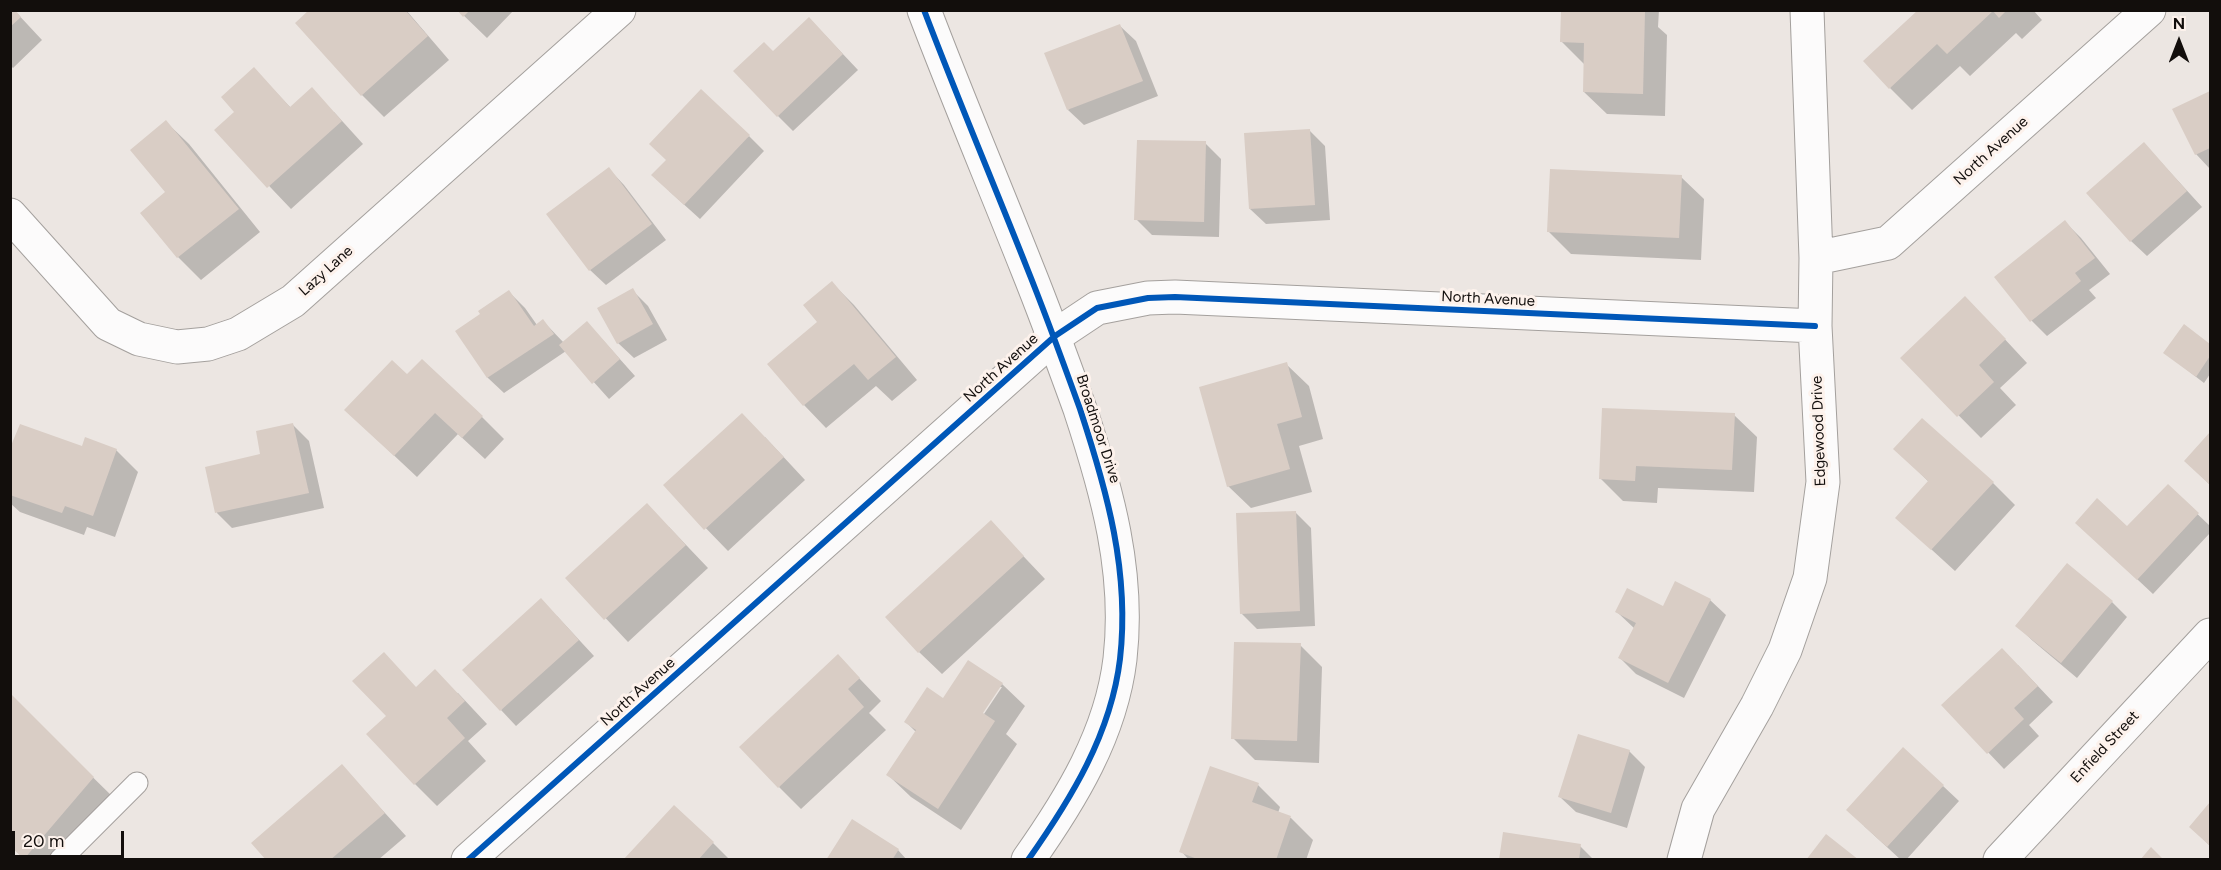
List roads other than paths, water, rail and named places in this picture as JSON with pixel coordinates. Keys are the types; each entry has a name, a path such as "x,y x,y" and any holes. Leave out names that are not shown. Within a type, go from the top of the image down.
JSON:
{"street":[{"name":"Lazy Lane","path":"10,214 108,324 139,339 177,347 208,344 238,334 293,301 619,10"},
{"name":"Broadmoor Drive","path":"924,10 1055,336 1101,472 1119,553 1123,623 1118,670 1100,736 1062,811 1028,860"},
{"name":"Edgewood Drive","path":"1684,860 1698,809 1757,706 1785,650 1810,578 1823,482 1815,326 1816,258 1808,10"},
{"name":"North Avenue","path":"1816,258 1888,243 2149,10"},
{"name":"North Avenue","path":"468,860 1055,336 1097,308 1148,298 1175,297 1815,326"},
{"name":"Enfield Street","path":"2000,860 2211,635"}],"lane":[{"path":"60,860 137,783"}]}
